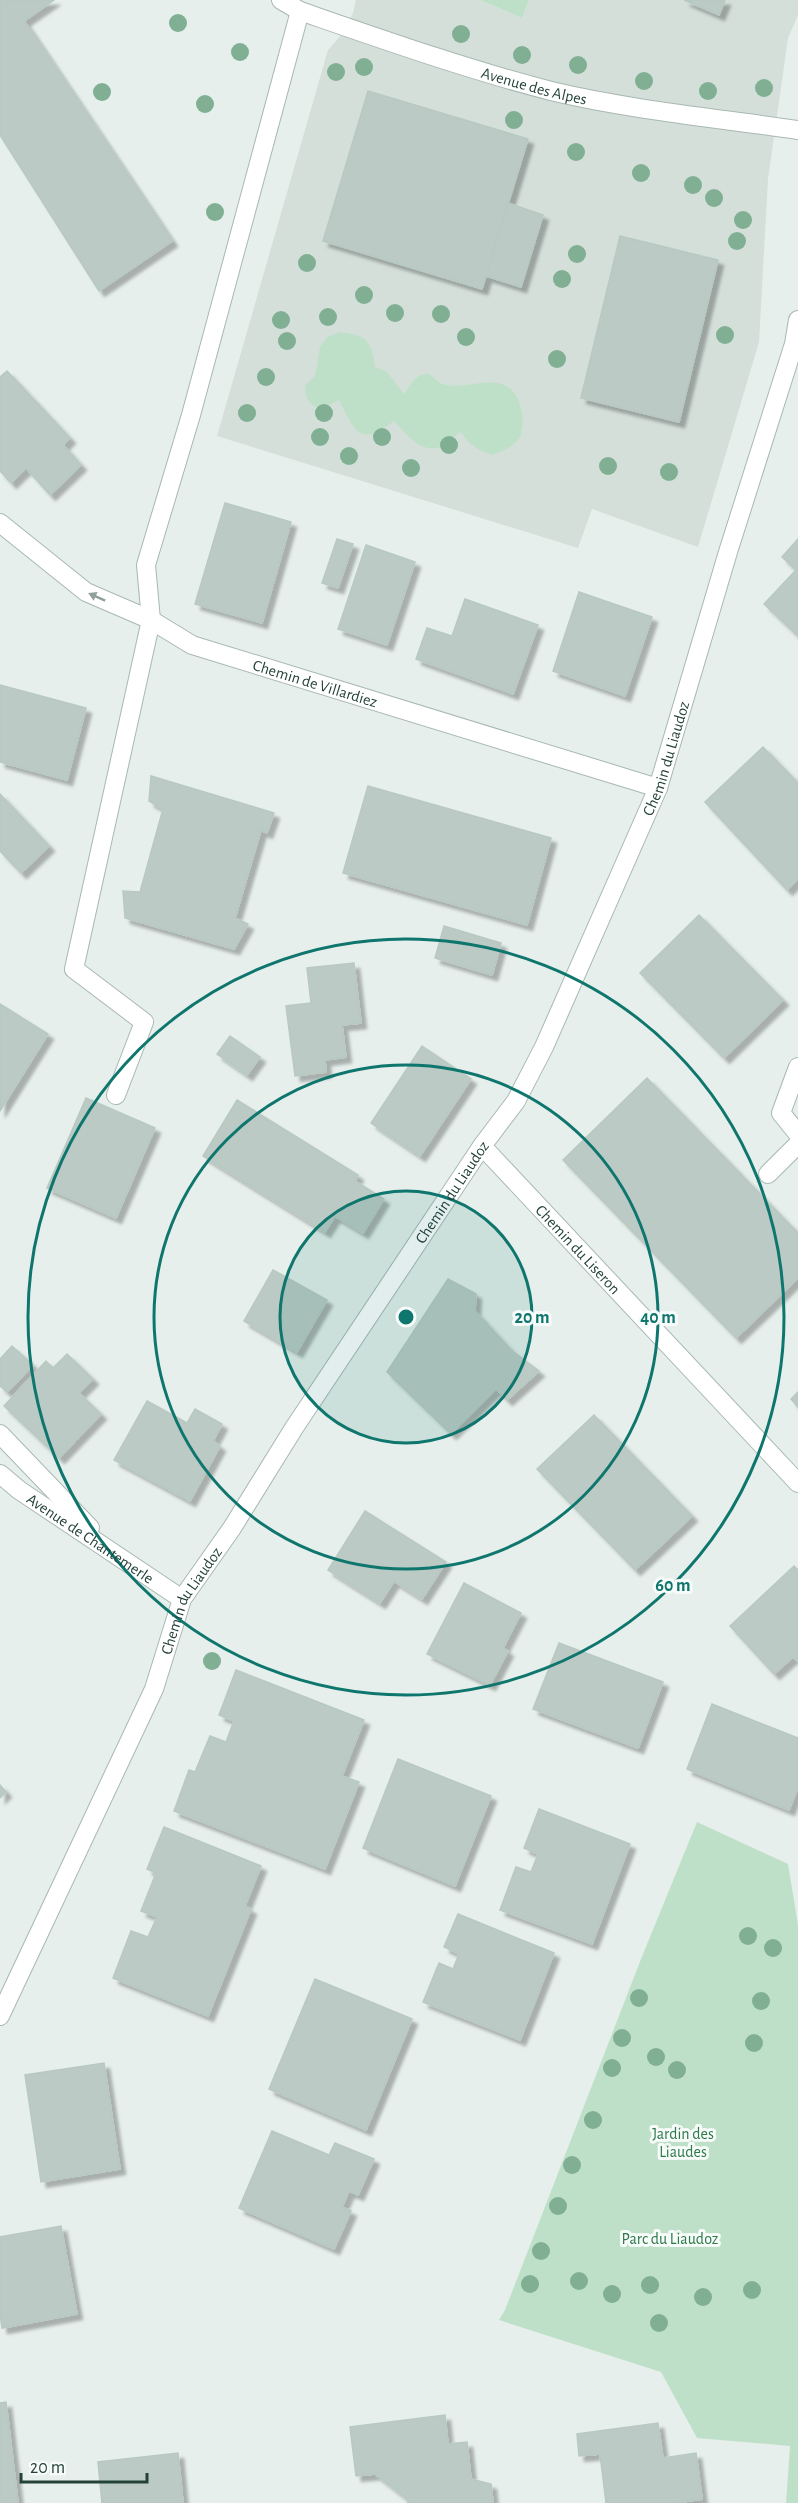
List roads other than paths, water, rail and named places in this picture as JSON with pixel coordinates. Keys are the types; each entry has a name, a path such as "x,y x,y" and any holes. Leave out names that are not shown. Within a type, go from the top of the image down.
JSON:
{"street":[{"name":"Avenue des Alpes","path":"281,0 300,11 433,58 553,91 684,114 798,130"},
{"path":"116,1095 144,1022 74,969 151,620 146,565 194,404 300,11"},
{"name":"Chemin du Liaudoz","path":"0,2016 154,1689 182,1599 232,1528 294,1428 482,1146 516,1101 544,1047 658,788 794,345 798,320"},
{"name":"Chemin de Villardiez","path":"0,523 86,592 151,620 192,645 658,788"},
{"path":"798,1067 782,1113 798,1134"},
{"path":"768,1174 798,1144"},
{"name":"Chemin du Liseron","path":"482,1146 798,1483"},
{"path":"0,1434 112,1552"},
{"name":"Avenue de Chantemerle","path":"0,1474 19,1490 182,1599"}],"park label":[{"name":"Jardin des Liaudes","path":"683,2142"},
{"name":"Parc du Liaudoz","path":"670,2238"}]}
